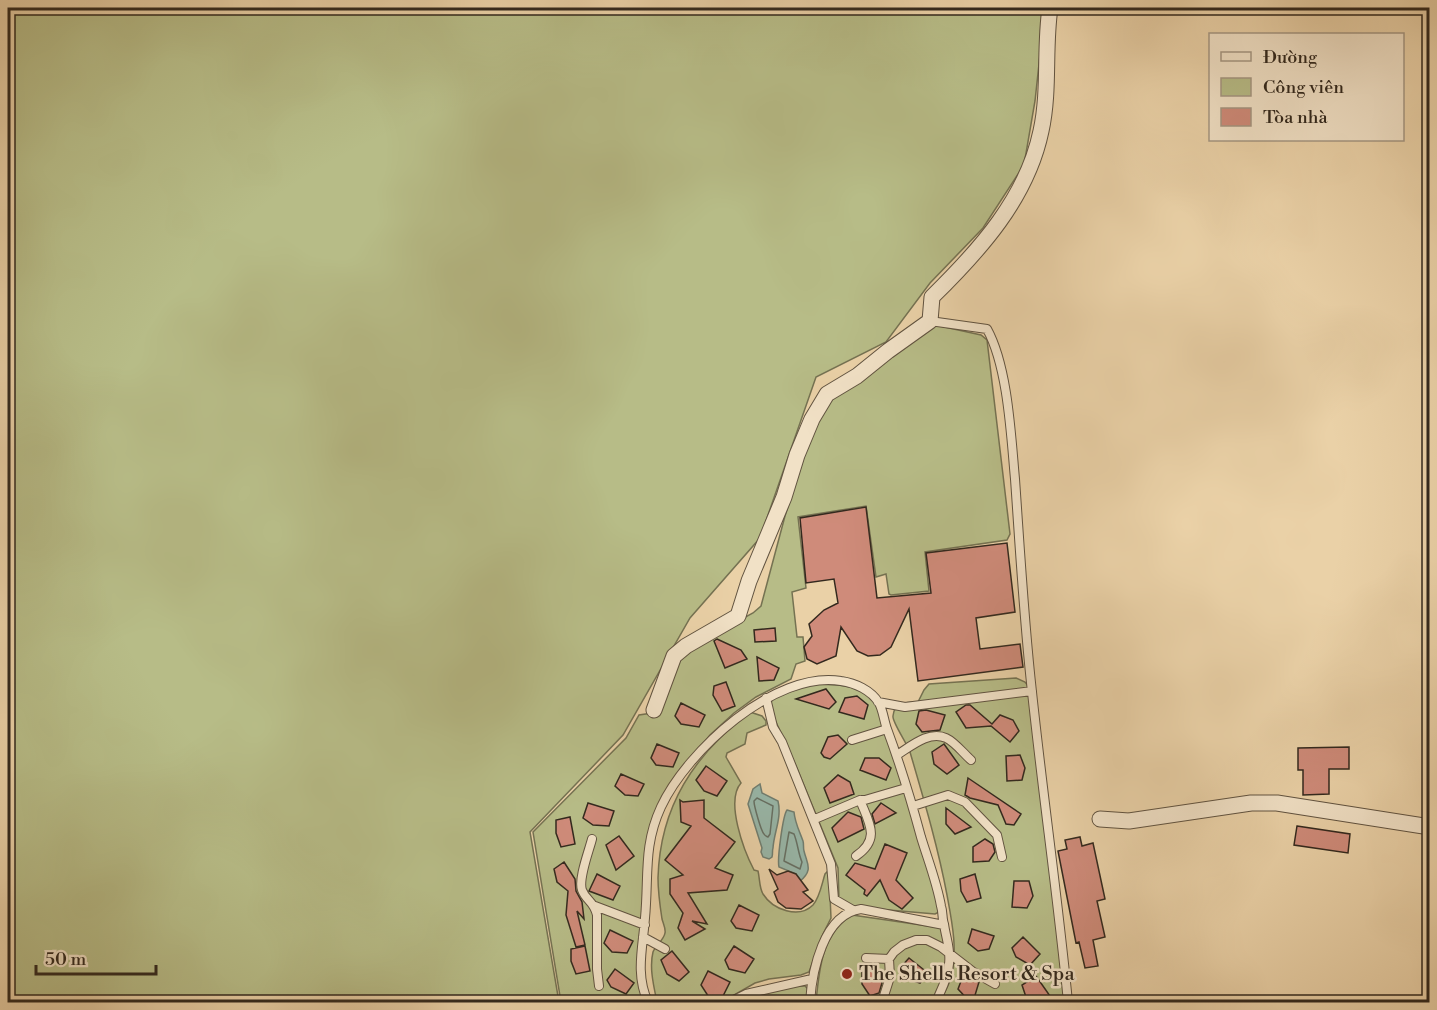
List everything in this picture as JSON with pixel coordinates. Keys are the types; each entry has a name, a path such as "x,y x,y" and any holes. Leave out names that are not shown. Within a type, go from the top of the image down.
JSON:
{"street":[{"path":"654,710 674,656 686,646 738,616 749,581 784,497 797,455 812,419 827,394 857,376 930,321 932,297 963,267 1011,207 1031,166 1041,130 1050,8"},
{"path":"1101,819 1129,820 1251,803 1277,803 1430,827"}],"lane":[{"path":"930,321 987,329 995,343 1000,360 1012,443 1032,691 1068,1002"},
{"path":"648,1002 639,965 645,925 648,850 662,805 676,780 717,734 766,699 796,685 817,679 851,682 863,688 878,702 913,806 949,940 949,967 936,1002"},
{"path":"878,702 905,707 1032,691"},
{"path":"766,699 773,727 782,742 831,864 834,899 853,910"},
{"path":"852,740 887,729"},
{"path":"897,755 921,739 945,737 971,760"},
{"path":"815,819 861,800 906,788"},
{"path":"913,806 948,795 965,802 997,835 1002,857"},
{"path":"856,856 867,849 872,840 861,800"},
{"path":"592,838 582,879 582,890 595,906 597,915 599,986"},
{"path":"595,906 645,925"},
{"path":"810,1002 812,980 823,942 833,926 853,910 861,909 944,925"},
{"path":"643,937 665,949"},
{"path":"882,1002 890,977 889,959 903,945 916,940 927,940 995,984"},
{"path":"866,958 889,959"},
{"path":"730,1002 746,994 812,980"}],"green space":[{"path":"8,8 1045,8 1035,101 1024,165 983,228 930,283 886,342 816,377 760,538 690,618 623,735 530,832 559,1002 8,1002"},
{"path":"931,324 981,335 987,340 1010,534 1007,540 925,552 929,591 891,595 886,574 876,577 866,506 798,517 806,588 792,592 797,637 803,637 805,661 796,664 791,679 756,697 710,735 694,755 652,827 639,979 644,1002 561,1002 533,832 626,738 639,715 659,712 677,659 761,606 785,516 815,423 829,396"},
{"path":"1016,678 1025,682 1030,688 1066,1002 940,1002 953,967 954,936 951,915 939,859 910,752 893,719 894,711 898,705 918,702 929,684"},
{"path":"817,684 842,685 856,689 877,703 940,907 939,912 935,914 854,907 839,899 838,868 770,705 773,698 798,688"},
{"path":"750,712 762,716 766,725 747,733 745,744 727,753 726,757 741,783 737,791 735,813 746,851 754,870 758,871 760,886 767,900 786,911 801,911 813,905 825,874 829,873 831,918 809,972 755,983 722,1002 657,1002 652,964 653,952 665,931 658,878 665,828 673,805 697,764 712,746"},
{"path":"852,915 942,928 947,957 944,975 934,1002 816,1002 821,965 828,942 842,923"},
{"path":"805,986 808,989 807,1002 739,1002 749,995"}],"water":[{"path":"760,784 762,793 778,801 779,807 772,857 769,859 763,857 761,852 762,848 748,804 753,789"},
{"path":"787,810 794,812 808,863 807,874 799,882 796,874 779,867 781,837"}],"building":[{"path":"866,507 877,598 931,593 926,553 1007,543 1015,612 976,618 980,649 1020,644 1023,667 918,681 909,609 891,647 880,655 868,656 857,651 841,627 836,656 817,664 807,659 804,647 812,636 809,624 824,610 838,603 834,579 806,583 800,518"},
{"path":"775,628 776,641 755,642 754,630"},
{"path":"717,639 741,650 747,659 725,668 714,641"},
{"path":"757,657 779,668 774,680 759,681"},
{"path":"726,682 735,706 722,711 713,695 714,686"},
{"path":"826,689 836,702 829,709 796,699"},
{"path":"857,696 868,705 864,719 839,712 845,698"},
{"path":"681,703 705,715 699,727 681,724 675,716"},
{"path":"970,705 992,724 1000,715 1013,720 1019,731 1010,742 991,726 966,728 956,712"},
{"path":"926,710 945,715 940,730 922,732 916,724 919,711"},
{"path":"838,735 847,744 830,759 824,757 821,753 828,737"},
{"path":"657,744 679,753 673,767 656,765 651,758"},
{"path":"944,744 959,765 947,774 934,764 932,752"},
{"path":"1349,747 1349,769 1329,769 1329,794 1303,795 1303,770 1298,770 1298,748"},
{"path":"1020,755 1025,768 1022,780 1007,781 1006,756"},
{"path":"865,758 879,758 891,768 886,780 860,770"},
{"path":"706,766 727,781 717,796 704,791 696,780"},
{"path":"621,774 644,784 638,796 625,795 615,786"},
{"path":"838,775 850,782 854,794 830,803 824,788"},
{"path":"968,778 1021,814 1014,825 1006,824 998,805 965,795"},
{"path":"680,800 683,802 704,800 704,818 735,842 715,868 733,875 727,890 688,893 707,924 692,921 705,929 685,940 678,928 683,913 670,894 670,879 683,875 665,860 691,826 681,822"},
{"path":"588,803 614,811 609,826 593,825 583,818"},
{"path":"881,803 896,813 875,824 872,814"},
{"path":"946,808 971,827 955,834 946,824"},
{"path":"848,812 861,817 864,829 838,842 832,828"},
{"path":"570,817 575,844 561,847 556,833 556,820"},
{"path":"1297,826 1350,834 1348,853 1294,845"},
{"path":"619,836 634,856 616,870 606,845"},
{"path":"1080,837 1082,846 1093,843 1105,899 1097,901 1105,937 1093,940 1098,966 1085,968 1079,942 1076,943 1058,851 1067,849 1065,840"},
{"path":"985,839 993,844 995,852 989,861 973,862 973,847"},
{"path":"885,844 907,853 896,880 913,898 902,909 889,900 880,880 867,896 864,894 865,890 846,875 855,863 875,869"},
{"path":"564,862 575,879 576,891 582,902 584,919 577,911 585,945 576,947 566,915 568,891 557,882 554,869"},
{"path":"769,869 777,875 788,871 796,874 808,890 803,892 813,901 801,909 786,908 778,902 774,892 778,889"},
{"path":"597,874 620,886 613,900 589,891"},
{"path":"975,874 981,898 967,902 961,891 960,879"},
{"path":"1014,881 1029,881 1033,896 1027,908 1012,907"},
{"path":"739,905 759,915 752,931 736,928 731,921"},
{"path":"972,929 994,936 989,949 978,951 968,943"},
{"path":"610,930 633,941 627,953 612,952 604,943"},
{"path":"1023,937 1040,954 1030,965 1016,957 1012,948"},
{"path":"585,946 590,971 576,974 571,961 571,949"},
{"path":"734,946 754,959 745,973 729,969 725,960"},
{"path":"672,951 689,972 679,981 667,974 661,960"},
{"path":"909,958 928,973 920,983 905,978 901,967"},
{"path":"877,967 882,983 879,993 870,996 862,984 862,972"},
{"path":"615,969 634,983 626,994 611,987 607,980"},
{"path":"708,971 730,982 720,1002 712,1002 701,985"},
{"path":"963,976 979,982 973,1002 970,1002 958,989"},
{"path":"1036,976 1050,996 1040,1002 1032,1002 1026,997 1022,985"}],"place":[{"name":"The Shells Resort & Spa","path":"847,974"}]}
